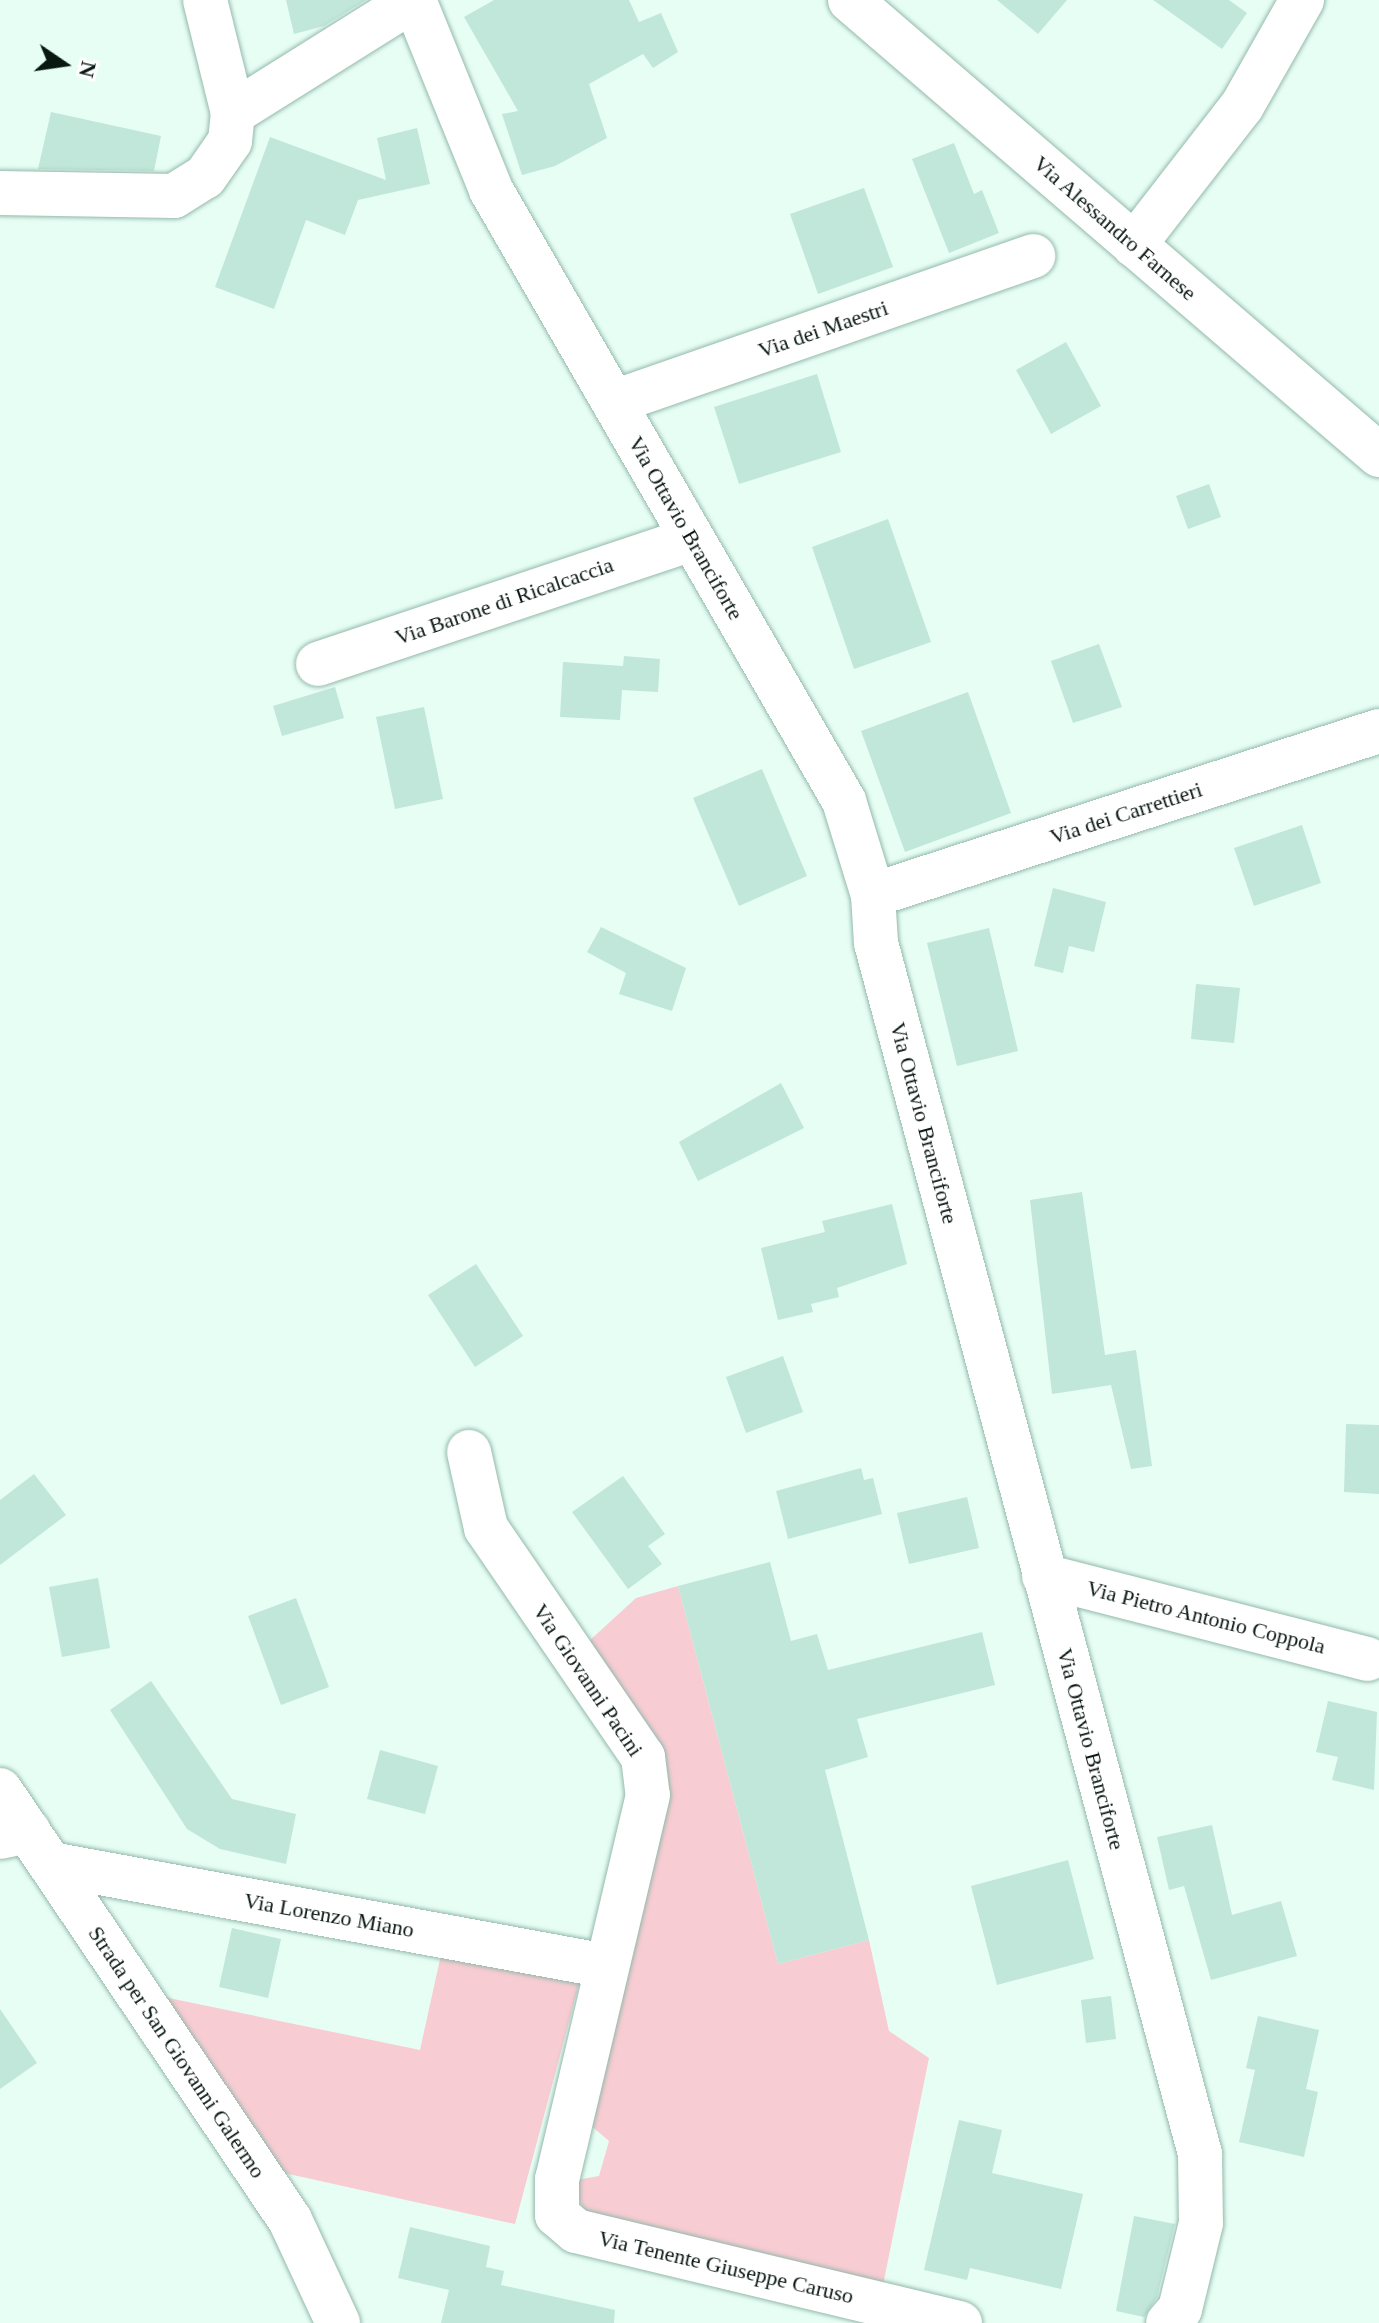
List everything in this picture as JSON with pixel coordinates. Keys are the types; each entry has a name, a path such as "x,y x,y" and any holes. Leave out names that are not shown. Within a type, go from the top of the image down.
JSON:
{"street":[{"path":"0,193 174,196 205,177 230,141 233,113 205,0"},
{"name":"Via Ottavio Branciforte","path":"233,113 413,0 491,190 844,801 873,895 876,943 1200,2154 1201,2223 1180,2309 1168,2323"},
{"name":"Via Alessandro Farnese","path":"850,0 1379,455"},
{"path":"1134,245 1242,106 1302,0"},
{"name":"Via dei Maestri","path":"614,402 1033,256"},
{"name":"Via Barone di Ricalcaccia","path":"318,664 691,539"},
{"name":"Via dei Carrettieri","path":"873,895 1379,731"},
{"name":"Via Giovanni Pacini","path":"469,1452 486,1528 643,1757 648,1795 606,1966"},
{"name":"Via Pietro Antonio Coppola","path":"1044,1576 1368,1659"},
{"name":"Strada per San Giovanni Galermo","path":"0,1790 26,1844 290,2220 338,2323"},
{"name":"Via Lorenzo Miano","path":"26,1844 606,1966"},
{"name":"Via Tenente Giuseppe Caruso","path":"606,1966 557,2179 557,2215 576,2231 960,2323"}],"shaded area":[{"path":"678,1586 778,1964 869,1940 889,2031 929,2058 883,2285 603,2220 584,2210 577,2194 576,2180 599,2176 609,2141 589,2124 661,1835 666,1788 588,1642 636,1598"},
{"path":"442,1950 581,1977 515,2224 275,2171 159,1996 420,2050"}],"building":[{"path":"286,0 366,0 324,26 294,34"},
{"path":"494,0 629,0 639,22 661,13 678,52 653,68 643,54 589,84 607,138 555,166 522,175 502,114 518,111 464,17"},
{"path":"997,0 1067,0 1038,34"},
{"path":"1153,0 1229,0 1247,13 1222,49"},
{"path":"51,112 161,136 154,171 38,169"},
{"path":"417,128 430,184 358,200 345,235 306,220 274,309 215,287 270,137 386,180 377,138"},
{"path":"954,143 974,194 982,190 999,233 949,253 912,159"},
{"path":"864,188 893,267 818,294 790,214"},
{"path":"1066,342 1101,406 1051,434 1016,370"},
{"path":"817,374 841,452 739,484 714,407"},
{"path":"1209,484 1221,517 1188,529 1176,496"},
{"path":"888,519 931,642 854,669 812,547"},
{"path":"1099,644 1122,707 1073,723 1051,661"},
{"path":"624,656 660,659 658,692 622,690 620,720 560,717 563,662 623,666"},
{"path":"335,687 344,718 282,736 273,706"},
{"path":"968,692 1011,813 905,852 861,731"},
{"path":"424,707 443,799 395,809 376,717"},
{"path":"762,769 807,876 739,906 693,798"},
{"path":"1302,825 1321,883 1254,906 1234,848"},
{"path":"1053,888 1106,902 1094,952 1069,946 1063,973 1034,966"},
{"path":"601,927 686,968 672,1011 619,994 626,973 587,952"},
{"path":"989,928 1018,1051 957,1066 927,943"},
{"path":"1196,984 1240,988 1234,1043 1191,1039"},
{"path":"781,1083 804,1128 698,1181 679,1142"},
{"path":"1082,1192 1105,1355 1136,1350 1152,1466 1131,1469 1111,1385 1052,1394 1030,1200"},
{"path":"892,1204 907,1264 837,1288 839,1297 811,1304 813,1312 778,1320 761,1248 825,1232 822,1221"},
{"path":"476,1264 523,1336 475,1367 428,1295"},
{"path":"783,1356 803,1412 746,1433 726,1377"},
{"path":"1346,1424 1379,1425 1379,1494 1344,1492"},
{"path":"861,1468 864,1480 873,1478 882,1514 788,1539 776,1491"},
{"path":"34,1474 66,1515 0,1565 0,1500"},
{"path":"623,1476 665,1534 648,1546 662,1564 628,1589 572,1512"},
{"path":"967,1497 979,1548 909,1564 897,1513"},
{"path":"770,1562 791,1641 817,1634 828,1670 982,1632 995,1685 857,1719 868,1757 825,1770 869,1940 778,1964 678,1586"},
{"path":"98,1578 110,1648 62,1657 49,1587"},
{"path":"296,1598 329,1687 281,1705 248,1616"},
{"path":"151,1681 232,1799 296,1814 286,1864 220,1849 187,1829 110,1710"},
{"path":"1328,1701 1377,1712 1374,1790 1332,1780 1338,1757 1316,1752"},
{"path":"380,1750 438,1766 425,1814 367,1799"},
{"path":"1212,1825 1232,1915 1281,1901 1297,1956 1211,1980 1184,1886 1169,1890 1157,1837"},
{"path":"1068,1860 1094,1959 997,1985 971,1886"},
{"path":"232,1928 281,1939 268,1998 219,1987"},
{"path":"1111,1996 1116,2039 1086,2043 1081,2000"},
{"path":"0,2009 37,2063 0,2089"},
{"path":"1258,2016 1319,2030 1306,2089 1318,2092 1304,2157 1239,2142 1255,2070 1246,2068"},
{"path":"959,2120 1002,2130 992,2173 1083,2194 1061,2289 970,2268 967,2280 924,2270"},
{"path":"1134,2216 1175,2224 1157,2297 1144,2317 1116,2311"},
{"path":"410,2227 490,2246 486,2267 504,2271 501,2285 615,2310 614,2323 441,2323 449,2290 398,2278"}]}
